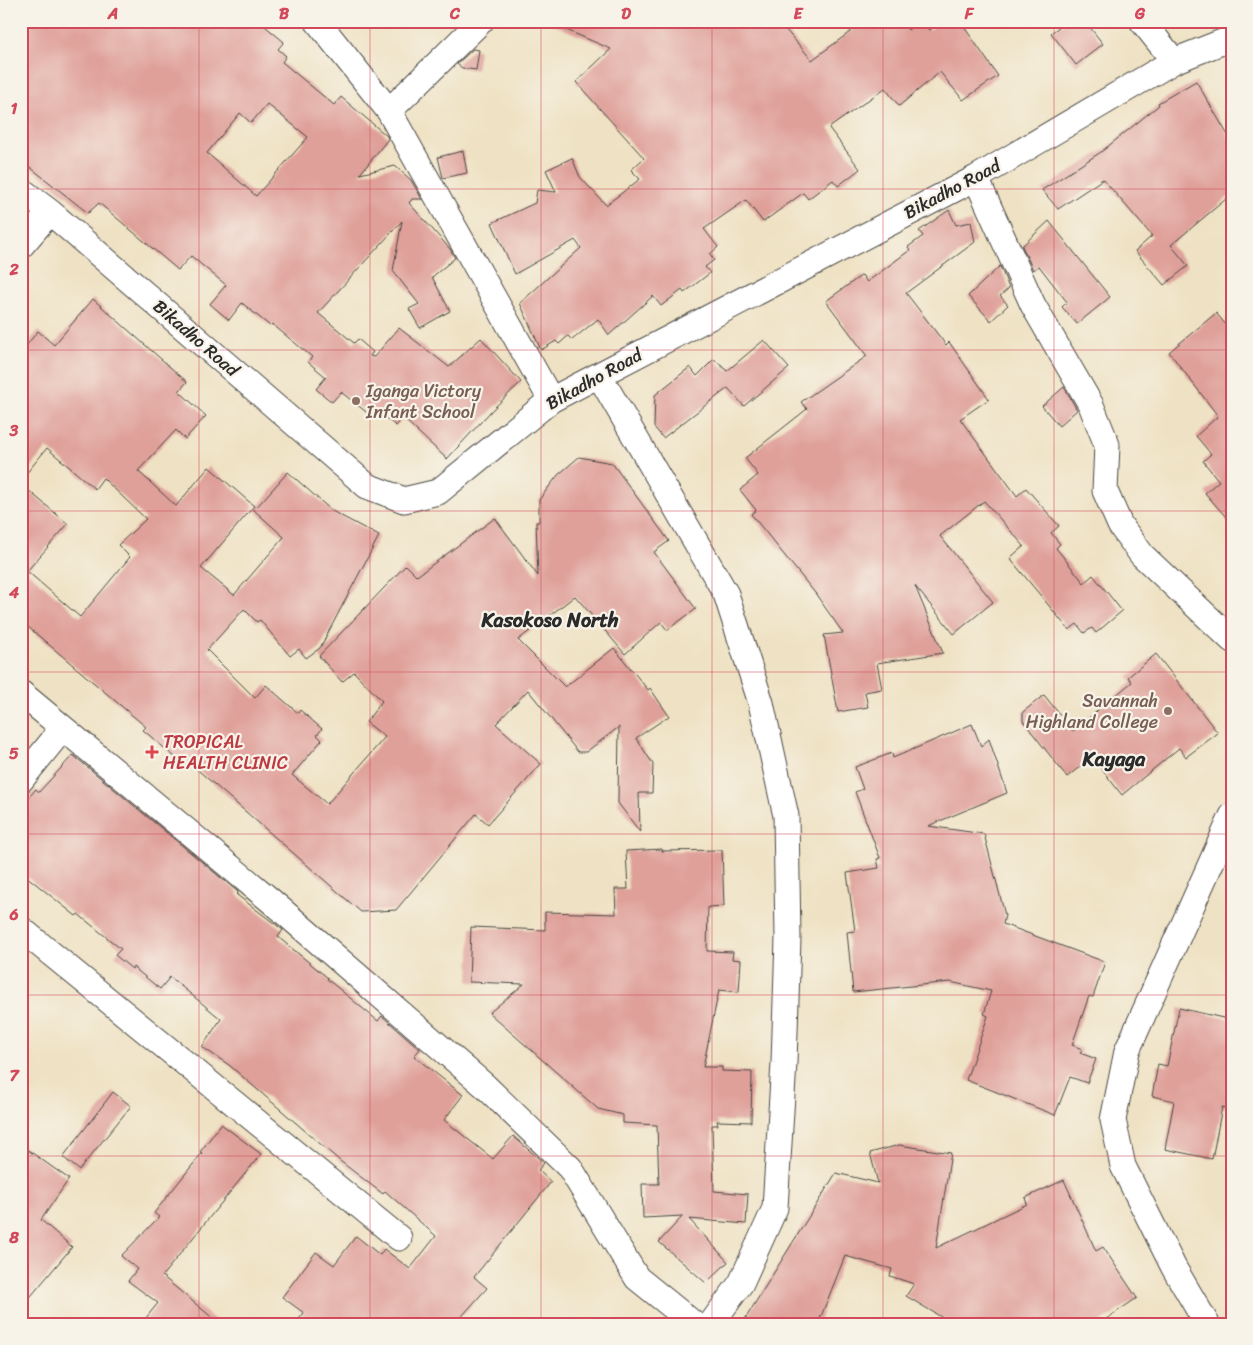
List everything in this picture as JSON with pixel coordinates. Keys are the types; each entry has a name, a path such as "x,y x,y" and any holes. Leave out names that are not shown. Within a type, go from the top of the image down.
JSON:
{"street":[{"path":"317,21 389,111 551,400"},
{"path":"389,111 481,21"},
{"path":"1142,21 1174,61"},
{"name":"Bikadho Road","path":"21,190 50,212 367,486 404,500 438,492 551,400 976,178 1174,61 1232,38"},
{"path":"976,178 1034,305 1094,413 1107,445 1105,491 1120,525 1142,555 1232,640"},
{"path":"21,246 50,212"},
{"path":"599,375 726,594 761,703 786,816 788,938 784,1054 774,1208 741,1283 711,1324"},
{"path":"21,693 270,900 485,1086 570,1168 637,1278 694,1324"},
{"path":"21,780 63,728"},
{"path":"1207,1324 1174,1268 1122,1166 1113,1120 1127,1050 1232,816"},
{"path":"21,930 399,1238"}],"building":[{"path":"21,21 259,21 284,42 278,49 286,56 282,62 334,105 341,97 387,136 388,139 360,174 395,166 411,180 422,199 412,199 409,203 450,249 455,258 432,277 450,311 420,328 409,309 419,304 393,271 402,221 318,313 354,343 358,339 373,352 370,356 374,357 399,328 449,367 481,338 521,382 492,410 447,459 403,418 396,426 374,409 370,415 341,392 332,402 316,389 326,377 308,362 312,357 272,324 270,326 242,303 229,320 210,304 226,285 191,256 178,270 99,203 88,213 21,160","holes":["267,104 308,137 256,196 207,153 240,113 251,123"]},
{"path":"545,21 778,21 812,60 865,21 900,21 908,30 919,21 929,30 943,21 960,21 998,76 963,100 940,72 899,106 885,88 829,128 860,169 838,186 833,180 808,199 803,193 763,222 746,200 704,229 718,247 710,254 714,260 705,267 710,273 684,293 682,290 661,306 653,296 609,335 598,319 572,340 568,336 559,344 556,341 541,350 520,303 581,248 575,240 515,274 492,223 535,203 537,190 556,192 546,170 572,158 580,177 606,205 640,179 631,170 644,158 576,82 611,49"},
{"path":"1067,21 1085,21 1103,44 1076,65 1051,33"},
{"path":"473,49 479,50 476,70 462,68 457,64"},
{"path":"1196,81 1232,142 1232,194 1171,245 1188,266 1164,285 1135,251 1152,236 1103,179 1058,209 1042,190 1101,152 1159,105 1158,103"},
{"path":"463,151 467,173 443,178 438,157"},
{"path":"949,210 956,225 971,222 975,242 906,293 946,345 949,342 989,399 960,419 1017,496 1026,488 1059,526 1051,533 1060,544 1056,548 1084,583 1093,575 1122,611 1096,633 1092,628 1084,633 1077,624 1069,630 1012,561 1011,557 1024,546 984,501 940,536 993,602 954,634 915,586 943,653 877,663 882,689 865,692 868,707 838,712 824,635 843,633 815,593 751,514 756,510 740,490 758,475 745,458 807,409 801,402 867,356 826,301 862,275 867,282 910,250 908,247 923,236 919,231"},
{"path":"1049,221 1110,297 1077,324 1062,307 1067,302 1039,266 1033,270 1022,246"},
{"path":"1000,266 1009,288 1000,296 1008,305 991,321 968,296"},
{"path":"93,299 187,382 179,391 206,416 185,439 176,430 138,471 176,506 209,467 254,506 201,568 234,595 284,537 254,510 288,472 332,511 379,536 320,648 306,658 299,649 290,656 260,620 257,622 244,609 207,650 255,698 266,685 298,713 300,710 322,729 317,735 322,740 292,775 327,804 385,737 366,722 382,701 354,672 342,682 319,656 406,565 417,576 495,518 538,576 536,522 539,522 539,500 558,475 579,457 612,463 669,541 654,552 696,609 667,630 661,622 625,654 575,596 518,640 565,687 614,648 648,690 650,688 669,716 636,738 653,764 652,793 639,793 640,832 618,803 619,727 586,752 578,752 528,690 496,724 541,764 488,824 476,814 396,910 361,912 192,765 188,768 143,730 146,727 21,621 21,484 68,524 27,571 80,617 130,557 118,545 146,519 103,478 95,489 47,448 21,480 21,352 38,331 54,345"},
{"path":"1216,313 1232,332 1232,524 1205,493 1219,481 1203,461 1211,454 1196,436 1218,416 1169,352"},
{"path":"764,340 789,368 744,406 728,388 663,438 654,427 655,395 690,367 697,376 714,359 727,371"},
{"path":"1064,387 1077,410 1059,426 1042,406"},
{"path":"1156,654 1218,733 1186,757 1179,748 1122,795 1092,757 1067,777 1023,721 1023,712 1044,695 1073,731 1132,682 1128,677"},
{"path":"972,724 981,746 989,739 1007,793 928,826 984,834 1005,915 1003,924 1105,962 1093,997 1089,996 1072,1045 1082,1049 1080,1053 1096,1059 1087,1083 1070,1077 1055,1115 966,1080 988,1016 984,1014 991,991 950,982 853,992 847,932 855,931 847,873 879,868 877,859 880,858 855,792 863,789 855,767 892,753 893,758"},
{"path":"73,755 238,892 237,895 283,930 278,937 327,979 378,1021 382,1016 420,1049 414,1056 463,1095 444,1120 493,1159 513,1136 544,1163 538,1170 551,1182 474,1277 487,1288 455,1324 295,1324 304,1313 282,1297 316,1252 334,1265 356,1236 380,1255 384,1249 410,1269 436,1236 385,1191 383,1194 340,1161 229,1065 202,1047 221,1019 170,977 160,989 133,967 132,969 115,955 121,949 21,872 21,806 36,789 39,792"},
{"path":"662,849 662,851 722,850 724,906 708,907 707,951 733,952 732,959 741,960 739,992 719,990 703,1067 722,1067 722,1071 752,1072 751,1122 717,1121 718,1125 712,1125 714,1191 748,1194 746,1224 689,1219 728,1262 706,1283 659,1242 683,1216 643,1218 642,1184 659,1184 657,1125 623,1123 623,1115 598,1109 489,1013 524,984 469,982 471,927 545,930 545,912 616,914 615,889 628,889 626,851"},
{"path":"1179,1008 1232,1020 1232,1109 1222,1107 1212,1159 1165,1149 1174,1101 1152,1096 1158,1064 1167,1066"},
{"path":"113,1092 131,1106 79,1170 63,1157"},
{"path":"221,1124 261,1154 162,1276 220,1324 141,1324 158,1303 128,1281 137,1269 121,1256 159,1217 154,1213 202,1153 200,1152"},
{"path":"21,1145 69,1179 41,1220 72,1247 21,1308"},
{"path":"899,1145 951,1153 936,1248 1027,1204 1025,1198 1064,1180 1096,1251 1103,1247 1137,1298 1099,1324 953,1324 906,1296 914,1284 890,1276 892,1269 845,1256 818,1324 742,1324 836,1173 878,1183 870,1153"}],"place":[{"name":"Iganga Victory Infant School","path":"356,401"},
{"name":"Savannah Highland College","path":"1168,711"},
{"name":"TROPICAL HEALTH CLINIC","path":"152,752"}],"district":[{"name":"Kasokoso North","path":"550,620"},
{"name":"Kayaga","path":"1114,759"}]}
